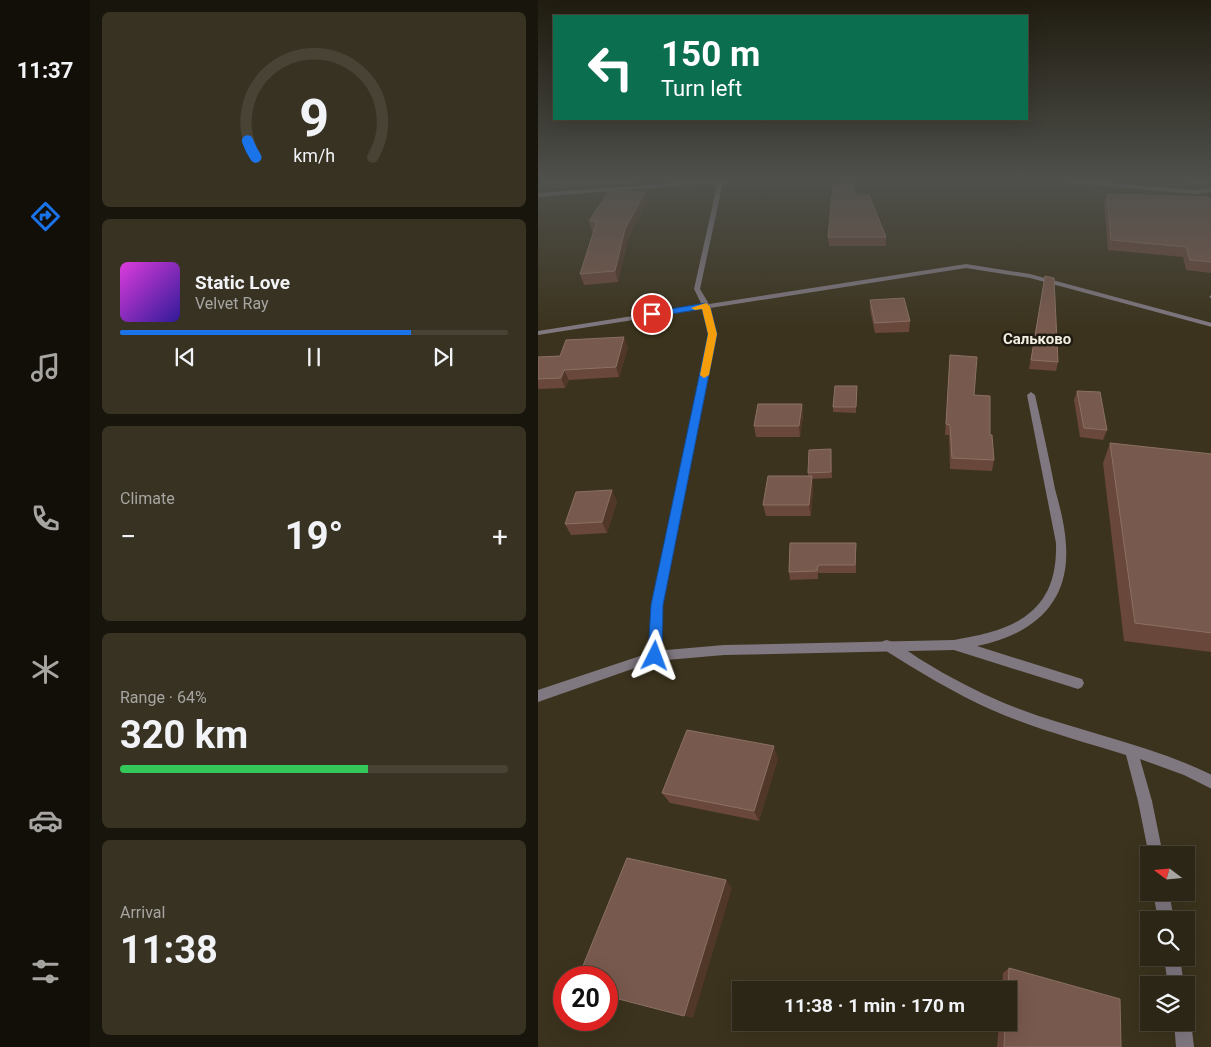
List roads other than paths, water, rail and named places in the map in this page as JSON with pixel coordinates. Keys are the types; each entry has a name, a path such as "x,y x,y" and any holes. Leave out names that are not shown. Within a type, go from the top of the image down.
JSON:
{"street":[{"path":"655,656 657,605 712,334 706,306 697,289 710,230"},
{"path":"538,333 966,266 1030,276 1212,325"},
{"path":"538,696 655,656 724,650 954,644 988,640 1013,630 1034,618 1050,601 1056,586 1061,559 1060,532 1031,395"},
{"path":"954,644 1078,683"},
{"path":"887,645 943,679 1015,714 1162,760 1212,782"},
{"path":"1130,750 1145,801 1154,846"},
{"path":"1183,1031 1185,1047"}],"district":[{"name":"Сальково","path":"1037,339"}]}
